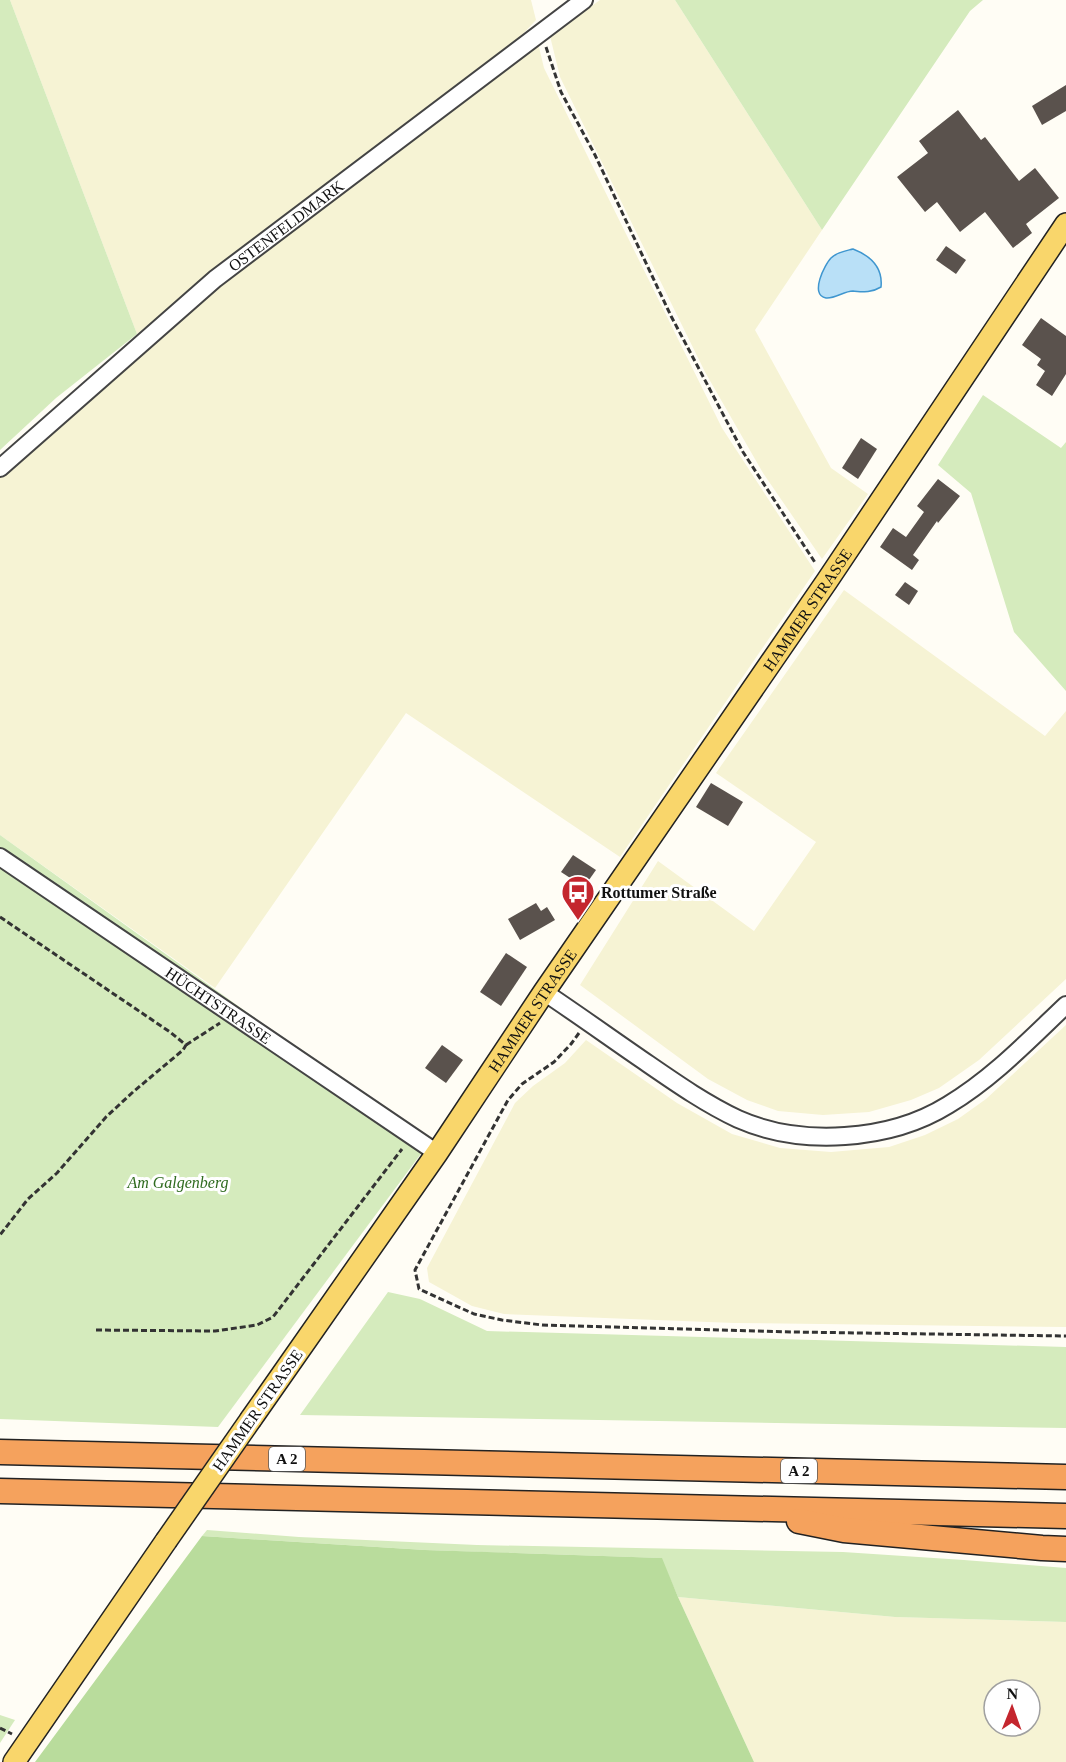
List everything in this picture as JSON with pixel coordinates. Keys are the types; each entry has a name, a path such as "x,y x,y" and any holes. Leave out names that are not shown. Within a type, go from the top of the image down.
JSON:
{"highway":[{"name":"A 2","path":"0,1452 1066,1477"},
{"path":"989,1475 1066,1469"},
{"path":"0,1491 1066,1516"},
{"path":"731,1508 844,1530 1066,1549"}],"main road":[{"name":"HAMMER STRASSE","path":"14,1762 437,1153 1066,224"}],"street":[{"name":"OSTENFELDMARK","path":"0,468 214,279 584,0"},
{"name":"HÜCHTSTRASSE","path":"0,858 437,1153"},
{"path":"544,992 689,1092 739,1119 770,1130 809,1135 848,1136 884,1131 918,1120 947,1106 1001,1067 1066,1005"}],"path":[{"path":"543,31 547,54 561,92 595,155 670,316 743,452 827,580"},
{"path":"0,917 186,1045"},
{"path":"0,1235 28,1199 57,1173 106,1117 186,1045 233,1015"},
{"path":"587,1021 571,1044 554,1062 522,1084 508,1100 415,1270 419,1289 474,1314 542,1325 1066,1336"},
{"path":"96,1330 215,1331 257,1325 273,1317 412,1136"}],"shaded area":[{"path":"10,0 531,0 536,20 522,35 263,232 137,334"},
{"path":"600,0 675,0 822,230 755,330 831,468 868,494 822,559 763,473 705,372 560,77 550,36"},
{"path":"538,43 544,68 722,428 815,571 620,857 406,713 215,988 0,835 0,477 217,283"},
{"path":"844,590 1045,736 1066,711 1066,979 979,1060 939,1088 911,1100 869,1112 823,1115 778,1111 747,1100 708,1079 580,985 658,861 754,931 816,842 716,773"},
{"path":"1066,1025 1066,1327 734,1323 504,1314 472,1306 429,1282 427,1268 515,1103 533,1086 565,1063 586,1040 677,1103 732,1134 780,1148 831,1152 889,1147 925,1135 958,1119 986,1099"},
{"path":"678,1597 895,1617 1066,1622 1066,1762 754,1762"}],"green space":[{"path":"0,0 10,0 137,334 56,398 0,450"},
{"path":"675,0 983,0 970,11 822,230"},
{"path":"983,395 1061,448 1066,442 1066,691 1014,632 971,493 938,465"},
{"name":"Am Galgenberg","path":"0,835 429,1143 218,1427 0,1419"},
{"path":"388,1292 420,1299 487,1331 1066,1347 1066,1428 300,1415"},
{"path":"207,1530 299,1537 477,1545 843,1552 1066,1568 1066,1622 895,1617 678,1597 661,1558 425,1550 202,1536"},
{"path":"202,1536 425,1550 662,1558 754,1762 35,1762"},
{"path":"0,1715 15,1720 0,1743"}],"water":[{"path":"853,249 865,255 878,268 881,287 867,292 850,291 829,298 821,296 820,279 828,261 836,254"}],"building":[{"path":"1066,85 1066,111 1042,125 1032,106"},
{"path":"958,110 981,140 985,137 1019,181 1035,168 1059,198 1026,224 1032,233 1013,248 985,212 960,232 937,202 925,212 897,177 928,153 919,141"},
{"path":"946,246 966,260 956,274 936,260"},
{"path":"1041,318 1066,336 1066,374 1052,396 1036,385 1045,371 1037,365 1041,359 1022,345"},
{"path":"861,438 877,449 858,479 842,468"},
{"path":"938,479 960,496 938,523 937,521 913,555 919,560 912,570 880,547 893,528 906,537 924,512 917,506"},
{"path":"905,582 918,591 909,605 895,595"},
{"path":"711,783 743,802 728,826 696,807"},
{"path":"573,855 596,870 584,887 561,872"},
{"path":"536,903 541,911 547,907 555,920 520,940 508,919"},
{"path":"506,953 527,967 501,1006 480,992"},
{"path":"442,1045 463,1060 446,1083 425,1068"}],"place":[{"name":"Rottumer Straße","path":"578,921"}]}
